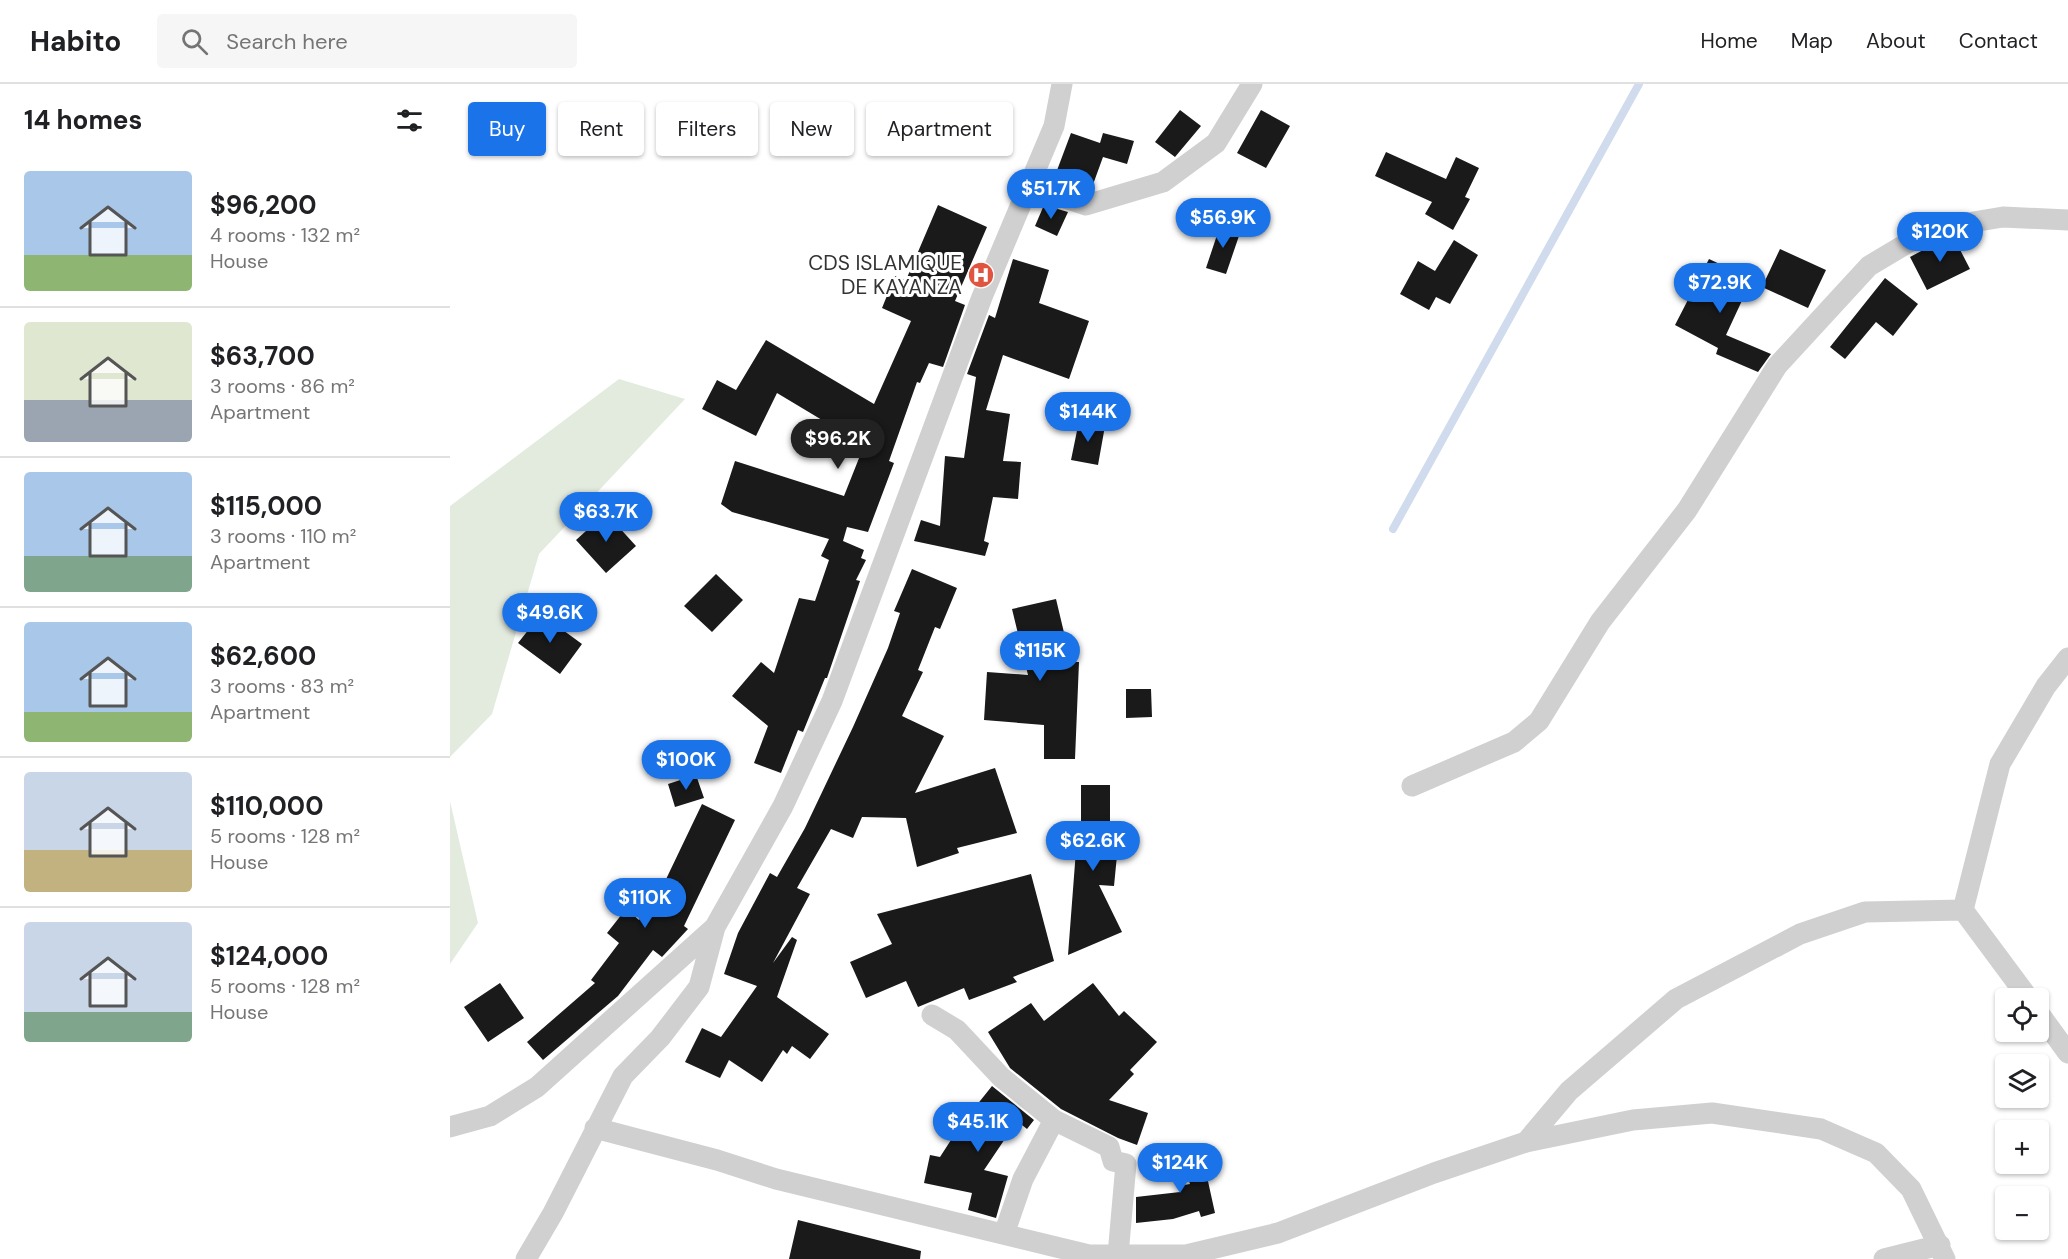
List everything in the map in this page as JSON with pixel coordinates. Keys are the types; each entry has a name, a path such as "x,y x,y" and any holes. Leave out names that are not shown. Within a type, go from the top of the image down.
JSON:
{"street":[{"path":"526,1259 553,1213 623,1076 660,1038 699,987 716,927 783,806 832,701 982,297 1054,126 1062,84"},
{"path":"1029,186 1086,205 1163,182 1216,143 1252,84"},
{"path":"1412,786 1514,742 1539,721 1600,622 1687,510 1777,366 1869,266 1931,229 2003,217 2068,220"},
{"path":"1964,910 2000,764 2046,686 2068,658"},
{"path":"1964,910 2022,988"},
{"path":"1526,1142 1569,1091 1676,999 1800,934 1865,912 1964,910"},
{"path":"450,1127 490,1116 537,1087 716,927"},
{"path":"932,1015 957,1030 1001,1077 1054,1120 1109,1147 1113,1161 1126,1164 1118,1255"},
{"path":"2049,1027 2068,1053"},
{"path":"595,1128 717,1160 776,1179 1089,1255 1186,1255 1278,1233 1434,1173 1526,1142 1633,1120 1713,1113 1821,1129 1876,1153 1911,1189 1942,1252 1884,1259"},
{"path":"1004,1234 1023,1179 1054,1120"}],"shaded area":[{"path":"619,379 685,399 539,554 492,714 450,757 450,506"},
{"path":"450,801 478,923 450,964"}],"building":[{"path":"1180,110 1201,126 1175,157 1155,142"},
{"path":"1261,110 1290,126 1266,168 1237,153"},
{"path":"1071,133 1100,143 1103,133 1134,141 1127,164 1103,157 1091,190 1086,192 1053,181"},
{"path":"1386,152 1446,179 1456,157 1479,168 1465,197 1470,199 1453,230 1425,214 1432,202 1375,176"},
{"path":"938,205 987,227 955,301 965,305 943,367 929,363 920,383 917,382 889,461 894,463 868,532 847,527 843,541 864,550 861,558 866,560 856,580 860,581 827,678 825,678 803,732 798,730 781,773 754,763 768,726 732,696 761,662 774,673 799,598 815,601 829,560 821,556 829,539 732,512 721,504 735,461 844,496 865,443 852,438 777,393 756,436 702,409 717,380 736,390 766,340 874,404 911,321 882,308 895,276 906,280"},
{"path":"1044,205 1068,212 1057,236 1035,226"},
{"path":"1221,223 1241,230 1226,274 1206,268"},
{"path":"1954,238 1970,269 1927,290 1910,257 1942,240"},
{"path":"1454,240 1478,255 1450,304 1436,297 1429,310 1400,294 1418,261 1435,271"},
{"path":"1780,249 1826,270 1808,308 1762,287"},
{"path":"1013,259 1049,270 1039,303 1089,321 1069,379 1003,355 986,410 1010,414 1003,461 1021,462 1018,499 993,497 984,541 989,543 985,556 914,541 921,520 940,526 945,456 964,458 976,377 967,374 989,315 995,318"},
{"path":"1709,259 1752,279 1726,335 1771,354 1758,372 1716,354 1718,348 1675,325"},
{"path":"1885,278 1918,304 1893,336 1876,322 1845,359 1830,347"},
{"path":"1079,421 1105,426 1098,465 1071,460"},
{"path":"606,513 636,546 606,573 576,540"},
{"path":"912,569 957,588 940,629 935,627 918,670 923,672 902,716 944,736 915,793 995,768 1017,833 957,848 959,853 917,867 906,818 862,817 853,838 831,829 797,888 810,894 773,963 792,937 797,940 777,997 829,1034 810,1059 792,1046 787,1054 783,1050 762,1082 729,1060 720,1078 685,1062 702,1028 721,1037 757,986 724,974 738,933 770,873 777,877 805,828 888,648 900,613 894,611"},
{"path":"716,574 743,600 712,632 684,606"},
{"path":"1056,599 1071,662 1079,662 1075,759 1044,759 1044,725 984,720 987,672 1028,675 1012,609"},
{"path":"541,614 582,644 560,674 518,643"},
{"path":"1126,689 1151,689 1152,717 1126,718"},
{"path":"696,775 704,798 675,807 668,784"},
{"path":"1081,785 1110,785 1110,844 1118,845 1114,886 1099,885 1122,932 1068,955 1077,837 1081,842"},
{"path":"702,804 735,820 684,926 688,929 662,957 653,950 618,996 543,1060 527,1042 595,983 591,980 619,943 607,933 626,909 639,920 657,898"},
{"path":"1031,874 1054,961 1013,977 1017,982 969,1000 964,988 918,1007 906,981 866,998 850,962 892,944 877,914"},
{"path":"500,983 524,1018 488,1042 464,1007"},
{"path":"1093,983 1119,1016 1124,1011 1157,1042 1130,1070 1134,1074 1109,1100 1148,1113 1137,1145 1118,1138 1061,1109 1010,1068 988,1032 1031,1003 1044,1021"},
{"path":"992,1086 1034,1120 1027,1129 1017,1121 984,1170 1008,1176 996,1218 968,1210 972,1193 924,1183 930,1155 940,1157 960,1126"},
{"path":"1200,1145 1215,1213 1201,1217 1199,1211 1173,1219 1136,1223 1136,1197 1180,1192 1178,1186 1190,1184 1179,1152"},
{"path":"798,1220 921,1251 920,1259 789,1259"}],"waterway":[{"path":"1393,529 1639,84"}],"place":[{"name":"CDS ISLAMIQUE DE KAYANZA","path":"981,275"}]}
